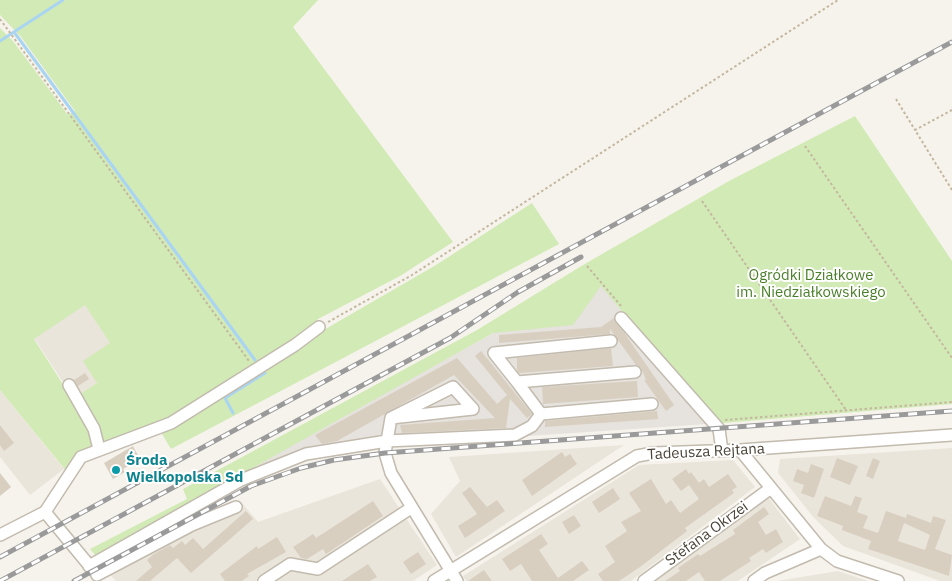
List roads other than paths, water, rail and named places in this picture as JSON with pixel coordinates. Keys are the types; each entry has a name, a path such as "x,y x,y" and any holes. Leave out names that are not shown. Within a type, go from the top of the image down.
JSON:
{"street":[{"path":"621,318 719,429 722,450"},
{"path":"0,535 45,512 81,457 171,423 296,345 319,327"},
{"path":"541,414 494,353 611,341"},
{"path":"517,382 635,372"},
{"path":"69,385 94,429 99,449"},
{"path":"453,387 473,409 418,415 391,418 453,387"},
{"path":"96,574 241,480 306,454 387,441 515,434 532,426 541,414 652,404"},
{"path":"391,418 385,453 391,474 457,581"},
{"name":"Tadeusza Rejtana","path":"434,581 637,456 653,453 740,450 952,434"},
{"path":"740,450 821,549 837,561 898,581"},
{"name":"Stefana Okrzei","path":"644,581 770,488"},
{"path":"96,574 192,525 236,507"},
{"path":"264,581 290,564 318,569 411,508"},
{"path":"45,512 96,574"},
{"path":"754,581 766,573 821,549"}],"waterway":[{"path":"0,41 63,0"},
{"path":"14,32 255,360"},
{"path":"233,413 225,398 265,373"}],"railway":[{"path":"0,557 952,42"},
{"path":"0,581 450,338 518,292 581,257"},
{"path":"74,581 251,486 301,468 334,460 385,453 952,411"}],"place":[{"name":"Środa Wielkopolska Sd","path":"116,470"}],"park label":[{"name":"Ogródki Działkowe im. Niedziałkowskiego","path":"811,284"}]}
